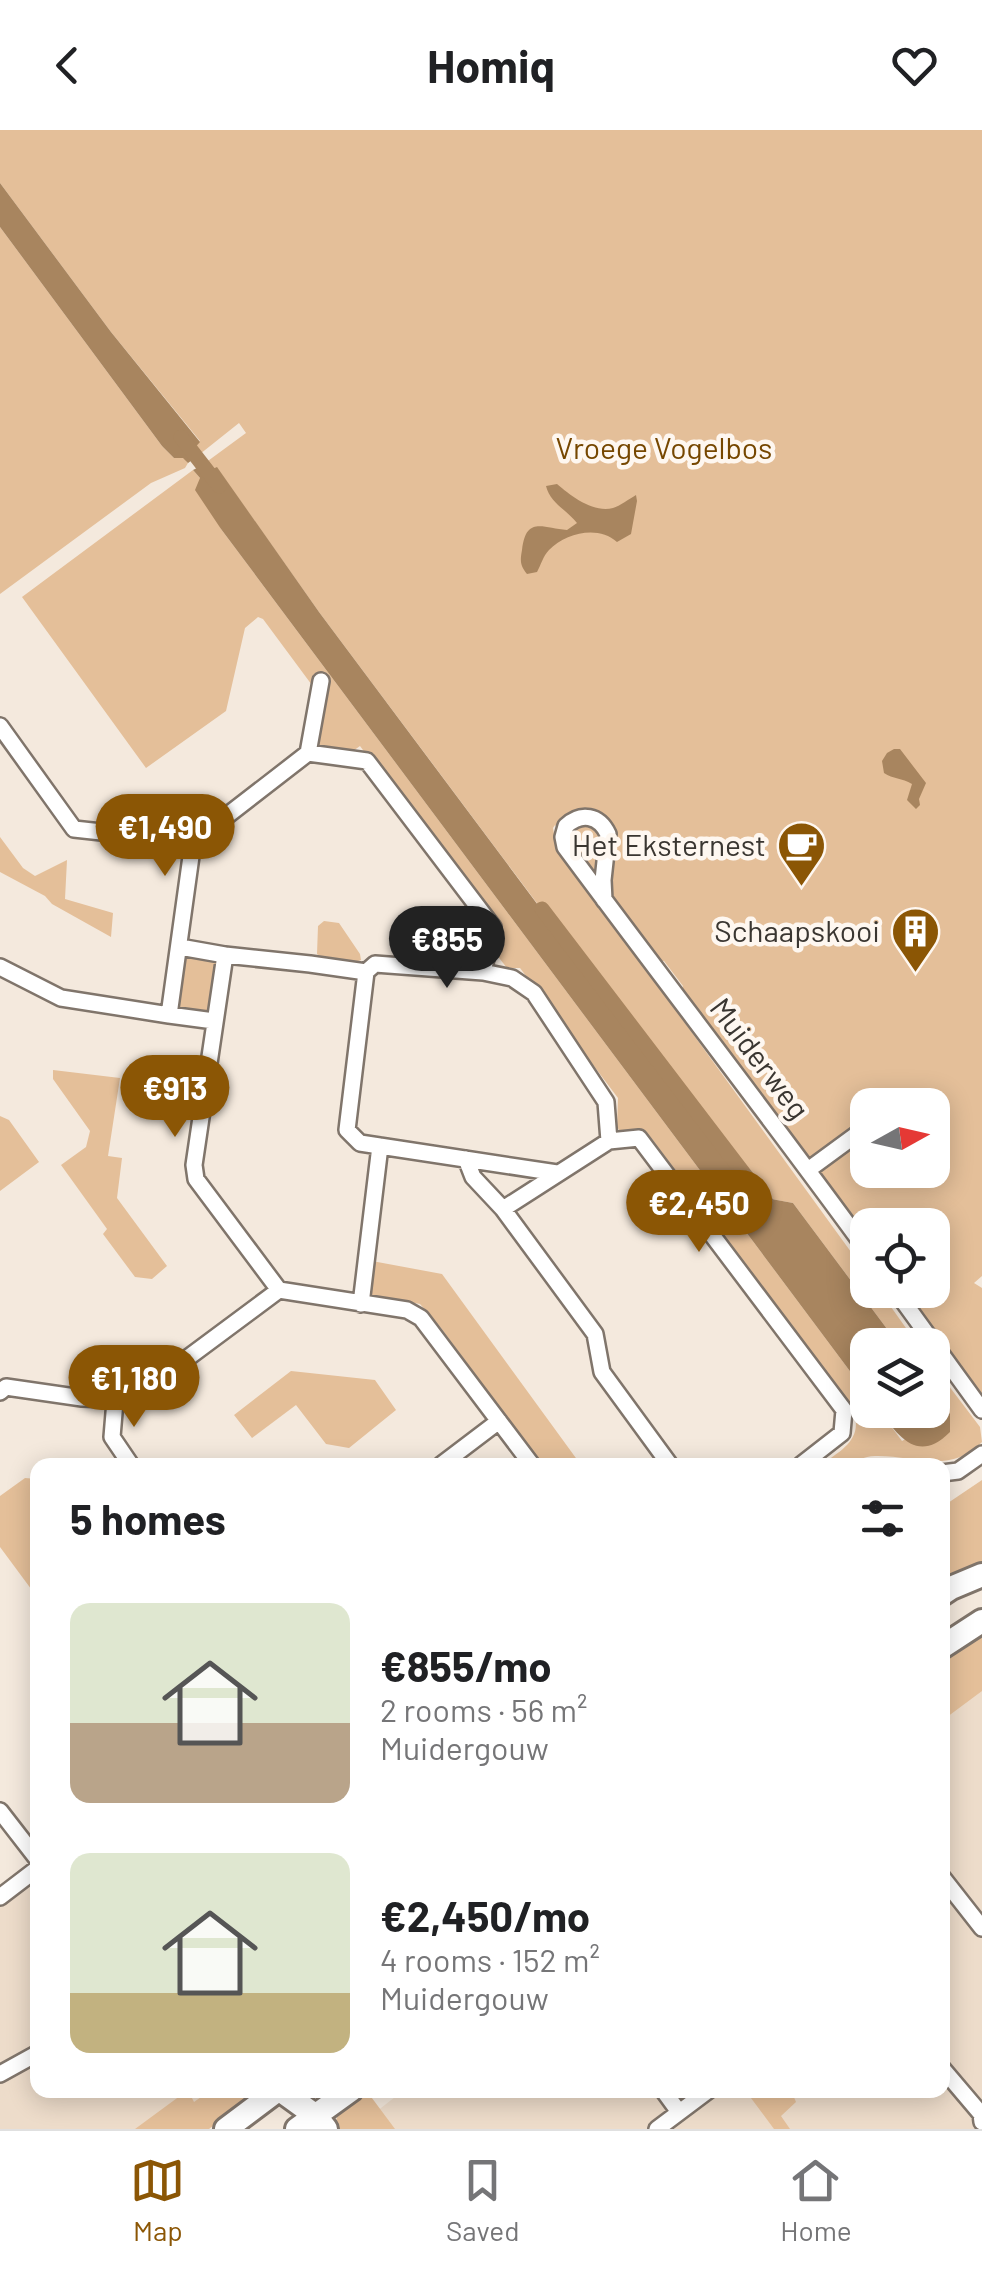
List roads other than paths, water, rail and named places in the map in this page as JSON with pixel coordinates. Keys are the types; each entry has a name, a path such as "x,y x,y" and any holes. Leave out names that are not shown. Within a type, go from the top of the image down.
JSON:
{"main road":[{"path":"950,1589 982,1575"},
{"path":"950,1642 982,1621"},
{"path":"226,2129 268,2098"},
{"path":"286,2098 309,2126 341,2098"}],"street":[{"path":"0,726 74,829 192,842 308,753 321,682"},
{"path":"308,753 367,761 493,927 483,972"},
{"name":"Muiderweg","path":"604,900 602,880 608,834 598,820 580,817 566,826 566,847 604,900 850,1227"},
{"path":"169,1015 192,842"},
{"path":"180,947 366,972"},
{"path":"225,955 194,1165 196,1179 280,1290 407,1310 421,1318 527,1458"},
{"path":"557,1173 360,1144 348,1130 366,972 375,964 483,972 512,978 534,992 606,1102 609,1140"},
{"path":"0,967 61,998 214,1021"},
{"path":"503,1209 609,1140 640,1138 844,1410 842,1432 810,1458"},
{"path":"808,1170 850,1139"},
{"path":"361,1304 380,1146"},
{"path":"466,1159 473,1177 503,1209 595,1334 602,1372 665,1458"},
{"path":"0,1392 6,1388 114,1402 131,1400 280,1290"},
{"path":"908,1308 982,1410"},
{"path":"114,1402 112,1437 126,1458"},
{"path":"449,1458 499,1421"},
{"path":"950,1472 958,1472 982,1454"},
{"path":"0,1811 30,1850"},
{"path":"0,1897 30,1874"},
{"path":"950,1886 982,1928"},
{"path":"0,2074 30,2058"},
{"path":"950,2078 980,2114 982,2122"},
{"path":"670,2098 680,2112"},
{"path":"657,2129 698,2098"}],"waterway":[{"path":"181,437 219,486"},
{"path":"542,909 774,1213"}],"place":[{"name":"Het Eksternest","path":"801,888"},
{"name":"Schaapskooi","path":"915,974"}],"park label":[{"name":"Vroege Vogelbos","path":"664,449"}]}
